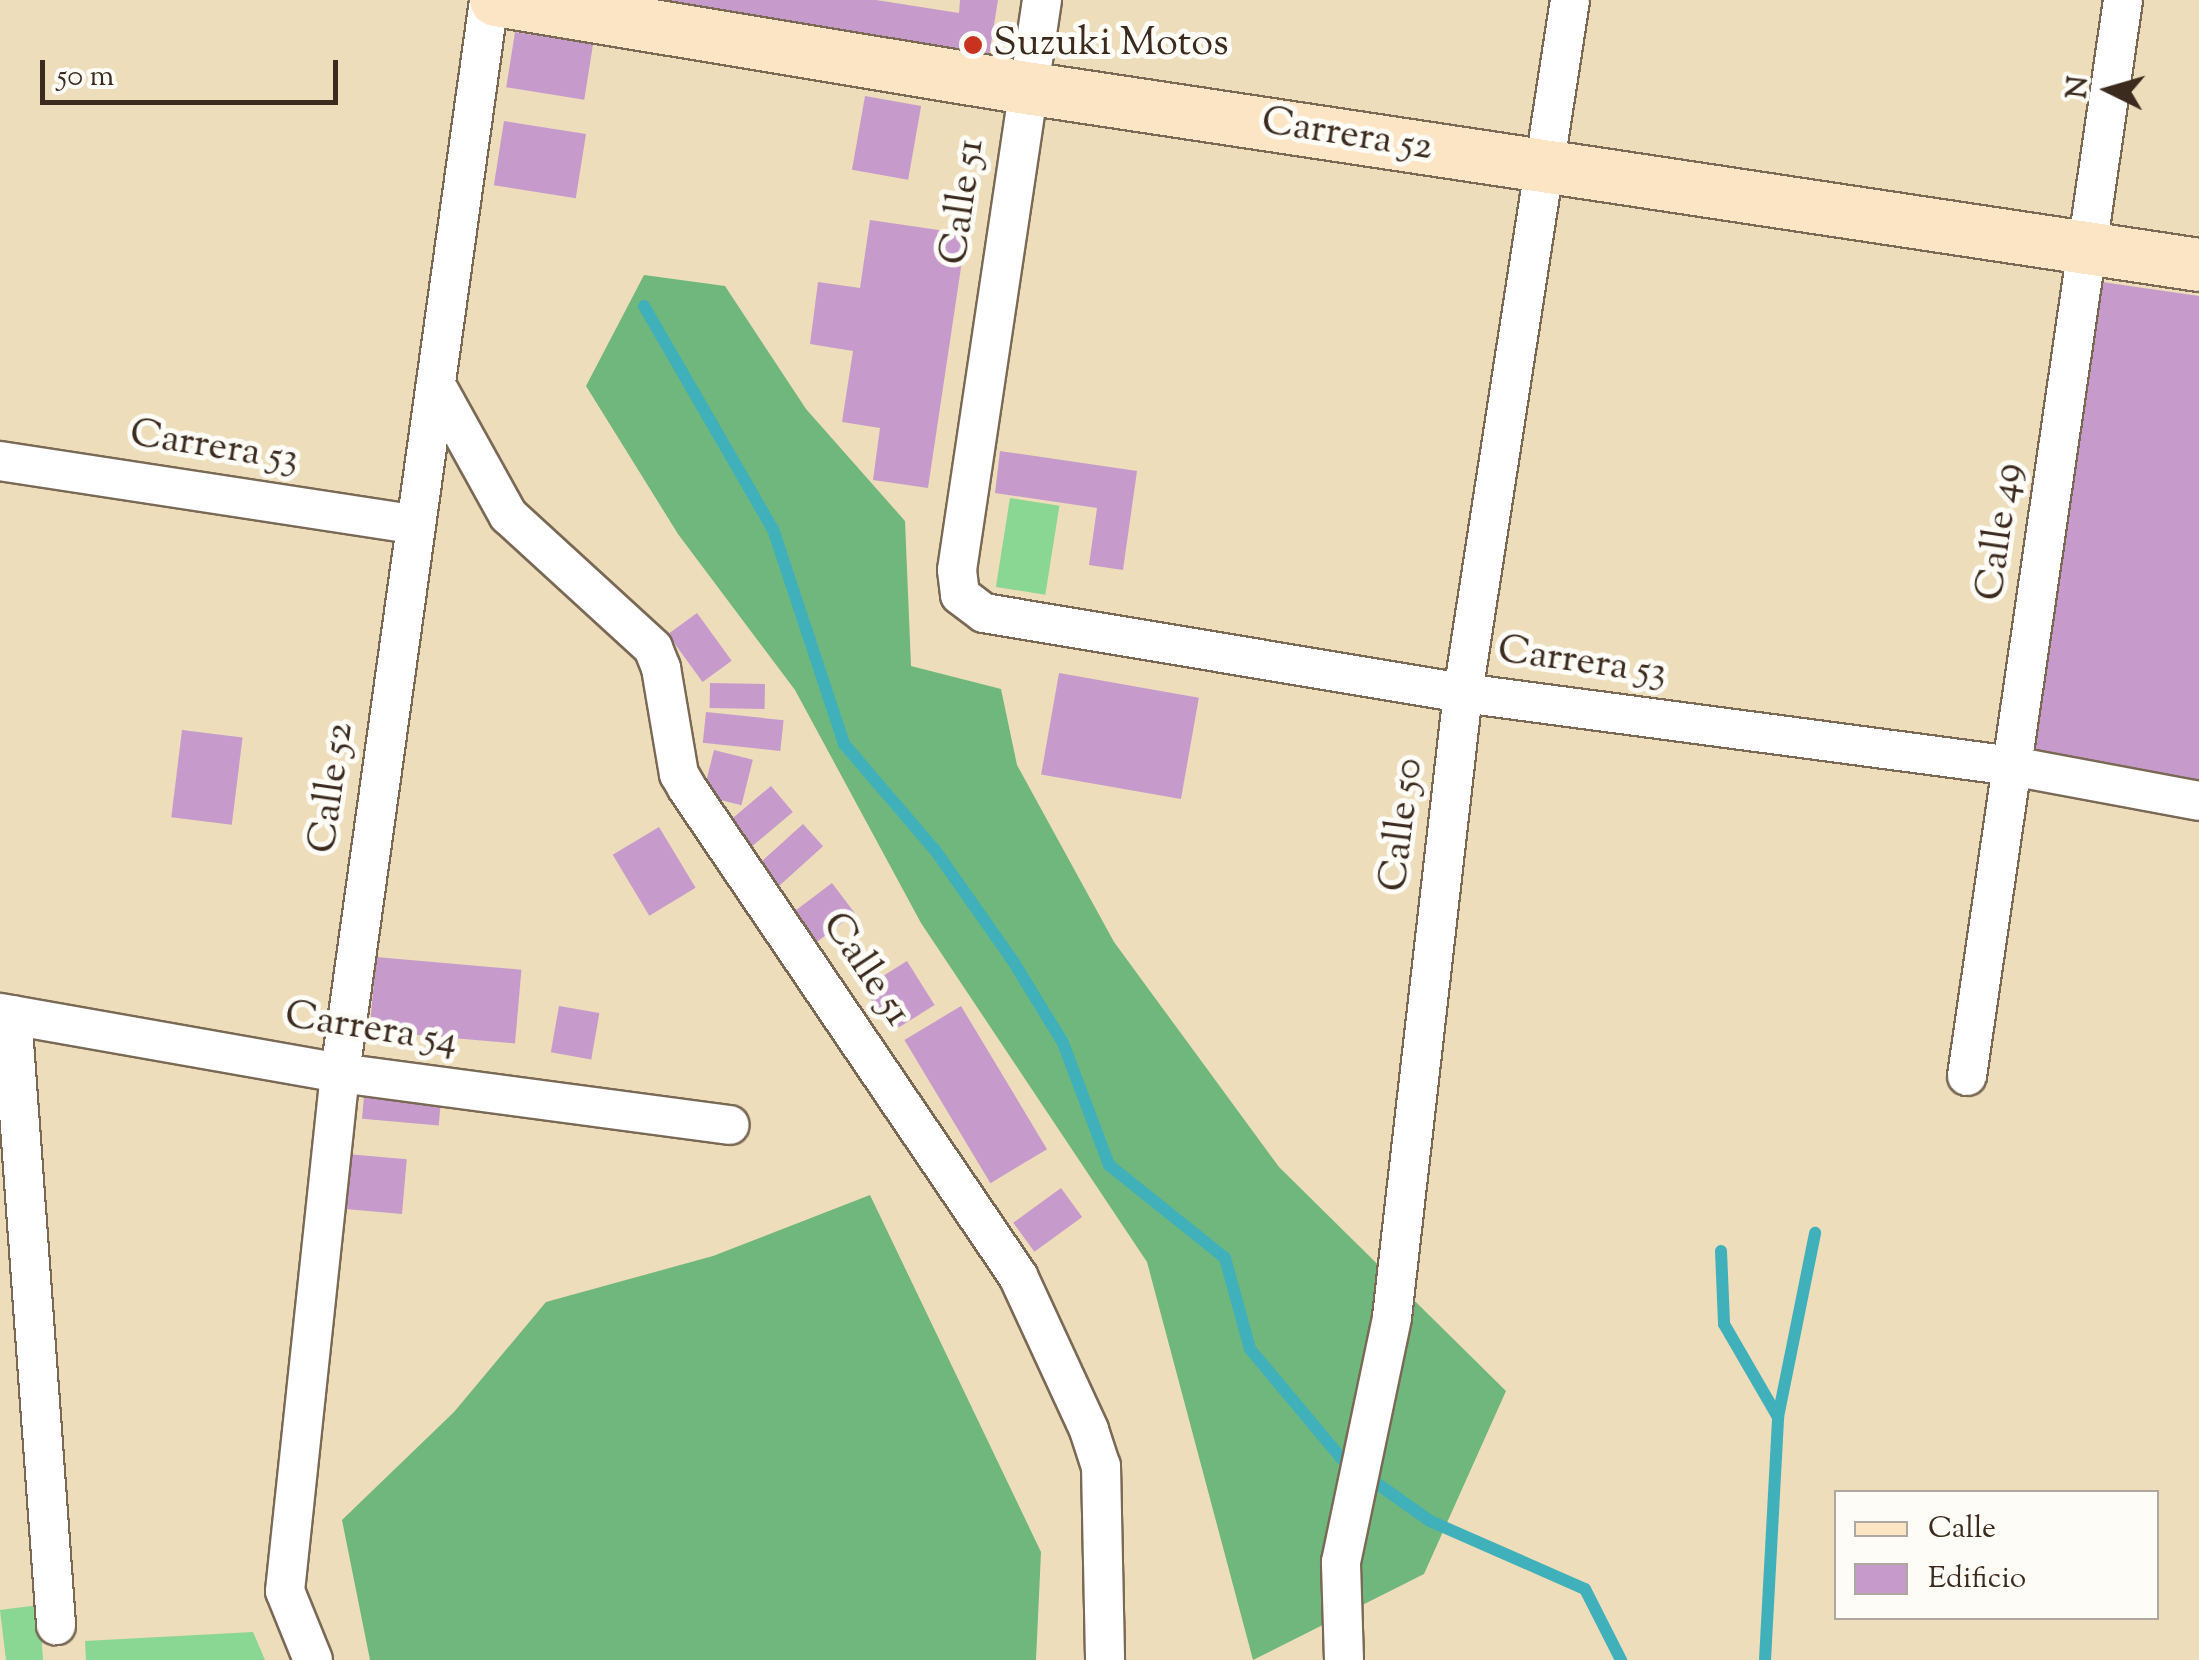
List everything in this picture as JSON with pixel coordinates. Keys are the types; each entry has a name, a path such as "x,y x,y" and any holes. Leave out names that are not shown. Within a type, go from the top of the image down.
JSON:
{"main road":[{"name":"Carrera 52","path":"493,0 1026,88 2199,265"}],"street":[{"name":"Calle 52","path":"313,1660 285,1591 340,1073 414,524 493,0"},
{"name":"Calle 51","path":"960,595 957,570 1042,0"},
{"name":"Calle 50","path":"1344,1660 1341,1562 1392,1317 1463,693 1570,0"},
{"name":"Calle 49","path":"1967,1076 2123,0"},
{"name":"Calle 51","path":"436,385 508,515 653,648 662,668 679,774 687,788 1018,1276 1089,1430 1101,1466 1104,1660"},
{"name":"Carrera 53","path":"0,461 414,524"},
{"name":"Carrera 53","path":"960,595 984,614 1463,693 2012,766 2199,801"},
{"name":"Carrera 54","path":"6,1014 340,1073 730,1125"},
{"path":"6,1014 56,1625"}],"green space":[{"path":"644,275 725,286 806,409 905,521 911,666 1001,689 1017,765 1114,942 1279,1167 1506,1391 1424,1574 1253,1660 1147,1262 921,923 795,690 678,534 586,386"},
{"path":"1010,498 1059,506 1045,595 996,587"},
{"path":"870,1195 1041,1552 1036,1660 370,1660 342,1520 454,1412 546,1302 713,1256"},
{"path":"39,1605 43,1660 6,1660 0,1610"},
{"path":"253,1632 265,1660 86,1660 85,1641"}],"building":[{"path":"643,0 876,0 959,13 960,0 998,0 987,69"},
{"path":"515,32 593,44 584,100 506,87"},
{"path":"865,96 921,106 908,180 852,170"},
{"path":"504,121 586,134 576,198 494,185"},
{"path":"870,220 966,234 928,488 873,480 880,428 842,422 853,351 810,344 818,282 860,288"},
{"path":"2102,282 2199,296 2199,785 2033,760"},
{"path":"1000,451 1137,471 1123,570 1089,565 1097,508 995,493"},
{"path":"697,613 732,661 703,682 668,634"},
{"path":"1059,673 1199,698 1181,799 1041,774"},
{"path":"710,683 765,684 765,709 710,708"},
{"path":"706,712 784,720 780,751 703,743"},
{"path":"182,730 243,737 232,825 171,817"},
{"path":"714,750 753,760 741,805 703,796"},
{"path":"771,786 793,812 741,856 719,830"},
{"path":"803,824 823,846 772,892 752,870"},
{"path":"659,827 696,888 649,916 613,855"},
{"path":"832,883 855,913 810,947 787,917"},
{"path":"376,957 521,970 515,1043 370,1031"},
{"path":"907,961 935,1005 891,1032 864,988"},
{"path":"559,1006 599,1013 591,1059 551,1052"},
{"path":"961,1006 1047,1149 990,1183 904,1040"},
{"path":"365,1085 442,1092 439,1126 362,1119"},
{"path":"347,1154 407,1159 402,1214 342,1209"},
{"path":"1061,1188 1082,1217 1034,1252 1013,1223"}],"waterway":[{"path":"644,306 773,529 844,744 935,850 1013,961 1063,1043 1109,1165 1225,1258 1250,1349 1341,1458 1430,1521 1585,1589 1621,1660"},
{"path":"1765,1660 1778,1417 1815,1233"},
{"path":"1721,1251 1724,1324 1778,1417"}],"place":[{"name":"Suzuki Motos","path":"973,45"}]}
